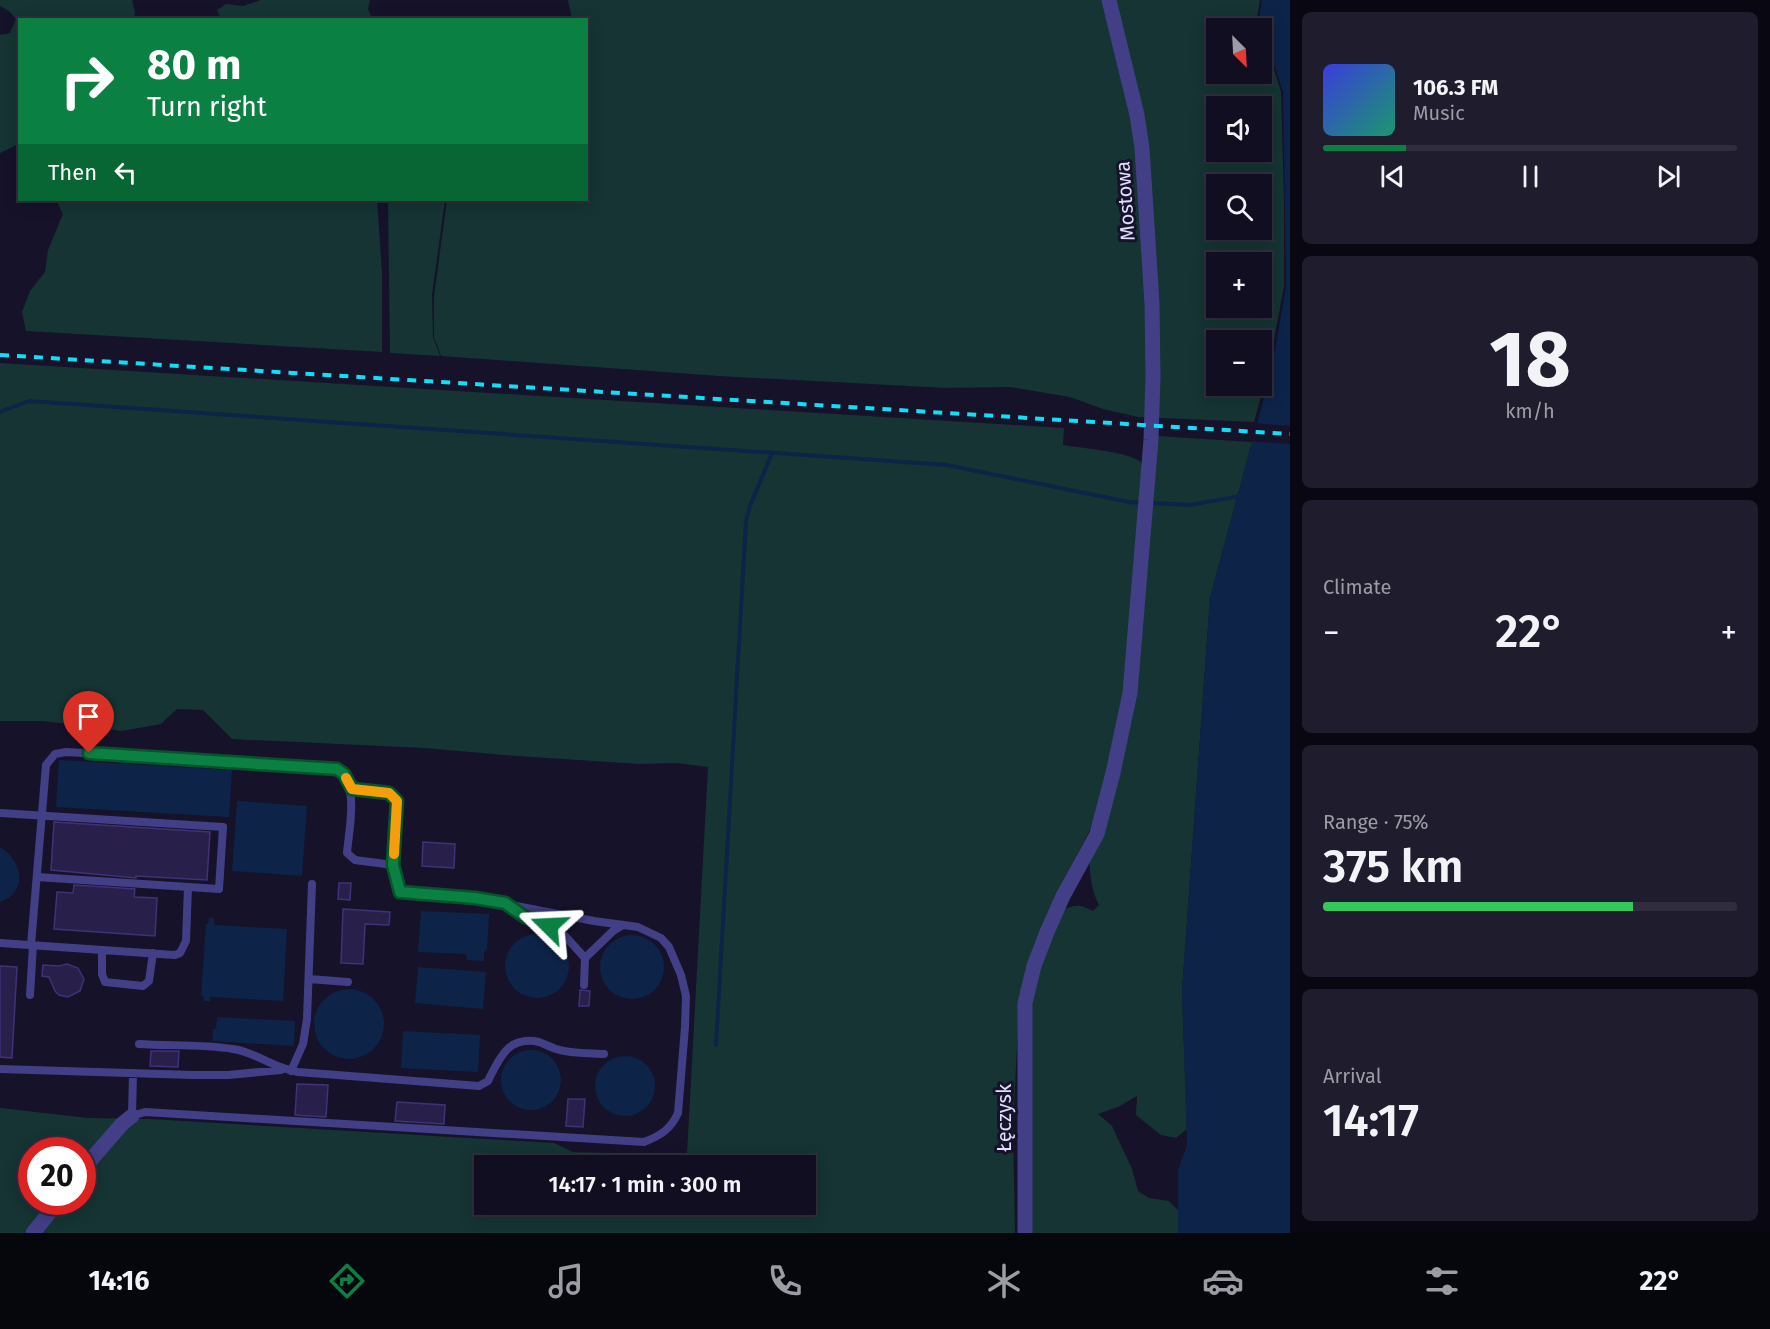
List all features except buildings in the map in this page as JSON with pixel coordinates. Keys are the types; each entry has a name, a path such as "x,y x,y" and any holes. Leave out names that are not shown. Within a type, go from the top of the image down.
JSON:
{"street":[{"name":"Mostowa","path":"1109,0 1137,115 1148,216 1152,303 1152,403 1145,510"},
{"name":"Łęczysk","path":"1025,1233 1025,1003 1034,966 1047,932 1097,834 1113,773 1130,693 1145,510"},
{"path":"96,1154 132,1116"},
{"path":"33,1233 48,1215"}],"lane":[{"path":"30,995 46,765 50,758 60,752 337,769 344,774 352,789 347,853 355,860 393,865"},
{"path":"133,1073 132,1116 145,1112 644,1142 659,1136 674,1122 678,1113 686,1027 686,996 681,975 669,947 660,938 638,927 475,898 400,892 393,865 397,801 389,793 352,789"},
{"path":"0,813 223,827 219,889 37,877"},
{"path":"287,1070 303,1044 307,1019 312,884"},
{"path":"0,943 175,955 184,948 188,887"},
{"path":"505,903 525,917 549,926 565,936 585,958"},
{"path":"584,985 585,958 613,931 623,925"},
{"path":"102,950 102,974 105,982 111,984 146,985 151,977 153,954"},
{"path":"309,979 348,982"},
{"path":"0,1069 228,1075 287,1070 479,1086 488,1082 504,1051 518,1043 534,1041 560,1050 604,1054"},
{"path":"139,1044 233,1049 287,1070"}],"green space":[{"path":"0,0 132,0 135,12 134,18 18,18 18,144 0,153 0,35 10,33 16,19 0,6"},
{"path":"261,0 370,0 368,9 372,18 221,18 217,10 226,4 243,6"},
{"path":"568,0 1260,0 1257,18 1206,18 1206,84 1272,84 1272,63 1281,92 1284,286 1272,351 1272,330 1206,330 1206,396 1261,396 1254,422 1138,417 1103,409 1070,397 1010,387 946,388 719,376 441,356 434,337 434,296 447,201 588,201 588,18 572,18"},
{"path":"56,201 377,201 382,272 382,352 26,331 22,312 30,291 45,272 48,250 63,214"},
{"path":"388,201 445,201 432,295 433,337 440,356 390,353"},
{"path":"0,363 1064,428 1063,445 1117,453 1142,463 1157,436 1252,442 1210,598 1182,991 1187,1129 1176,1138 1161,1135 1136,1115 1137,1096 1120,1106 1098,1114 1112,1126 1132,1169 1138,1191 1149,1198 1169,1201 1178,1210 1178,1233 1031,1233 1019,1006 1013,1127 1015,1233 0,1233 0,1108 89,1118 149,1119 554,1143 573,1152 687,1155 691,1152 687,1154 708,767 677,763 640,764 424,748 232,739 203,710 177,709 161,724 122,731 43,721 0,721","holes":["1091,828 1089,857 1092,887 1099,905 1093,911 1082,906 1074,906 1055,915 1055,896"]}],"water":[{"path":"1262,0 1290,0 1290,1233 1178,1233 1178,1170 1187,1145 1182,991 1210,598 1264,396 1272,396 1272,368 1286,286 1283,92 1272,59 1272,18 1259,18"},
{"path":"59,760 232,770 229,817 56,807"},
{"path":"237,801 307,806 302,876 232,871"},
{"path":"0,847 8,853 17,867 19,884 9,897 0,902"},
{"path":"421,911 489,914 484,961 467,960 466,954 418,952"},
{"path":"209,918 214,918 214,925 287,929 283,1001 210,997 210,1001 204,1001 204,997 201,996 206,924"},
{"path":"537,934 555,940 563,948 569,966 563,984 555,992 537,998 519,992 511,984 505,966 511,948 519,940"},
{"path":"632,935 650,941 658,949 664,967 658,985 650,993 632,999 614,993 606,985 600,967 606,949 614,941"},
{"path":"418,967 486,972 483,1009 415,1003"},
{"path":"349,989 362,992 374,999 381,1011 384,1024 381,1037 374,1049 362,1056 349,1059 336,1056 324,1049 317,1037 314,1024 317,1011 324,999 336,992"},
{"path":"217,1017 295,1021 294,1046 212,1041"},
{"path":"403,1031 480,1035 478,1072 401,1068"},
{"path":"531,1050 548,1055 556,1063 561,1080 556,1097 548,1105 531,1110 514,1105 506,1097 501,1080 506,1063 514,1055"},
{"path":"625,1056 637,1058 650,1069 655,1086 653,1098 642,1111 625,1116 613,1114 600,1103 595,1086 597,1074 608,1061"}],"pier":[{"path":"1253,423 1290,426 1290,444 1249,441"}],"waterway":[{"path":"0,412 29,401 947,465 1143,503"},
{"path":"716,1045 746,521 772,453"},
{"path":"1151,503 1190,505 1241,496"}],"railway":[{"path":"0,355 1290,434"}],"slow traffic":[{"path":"346,778 352,789 389,793 397,801 394,854"}],"route":[{"path":"89,753 337,769 344,774 352,789 389,793 397,801 393,865 400,892 475,898 505,903 533,922 549,926"}]}
